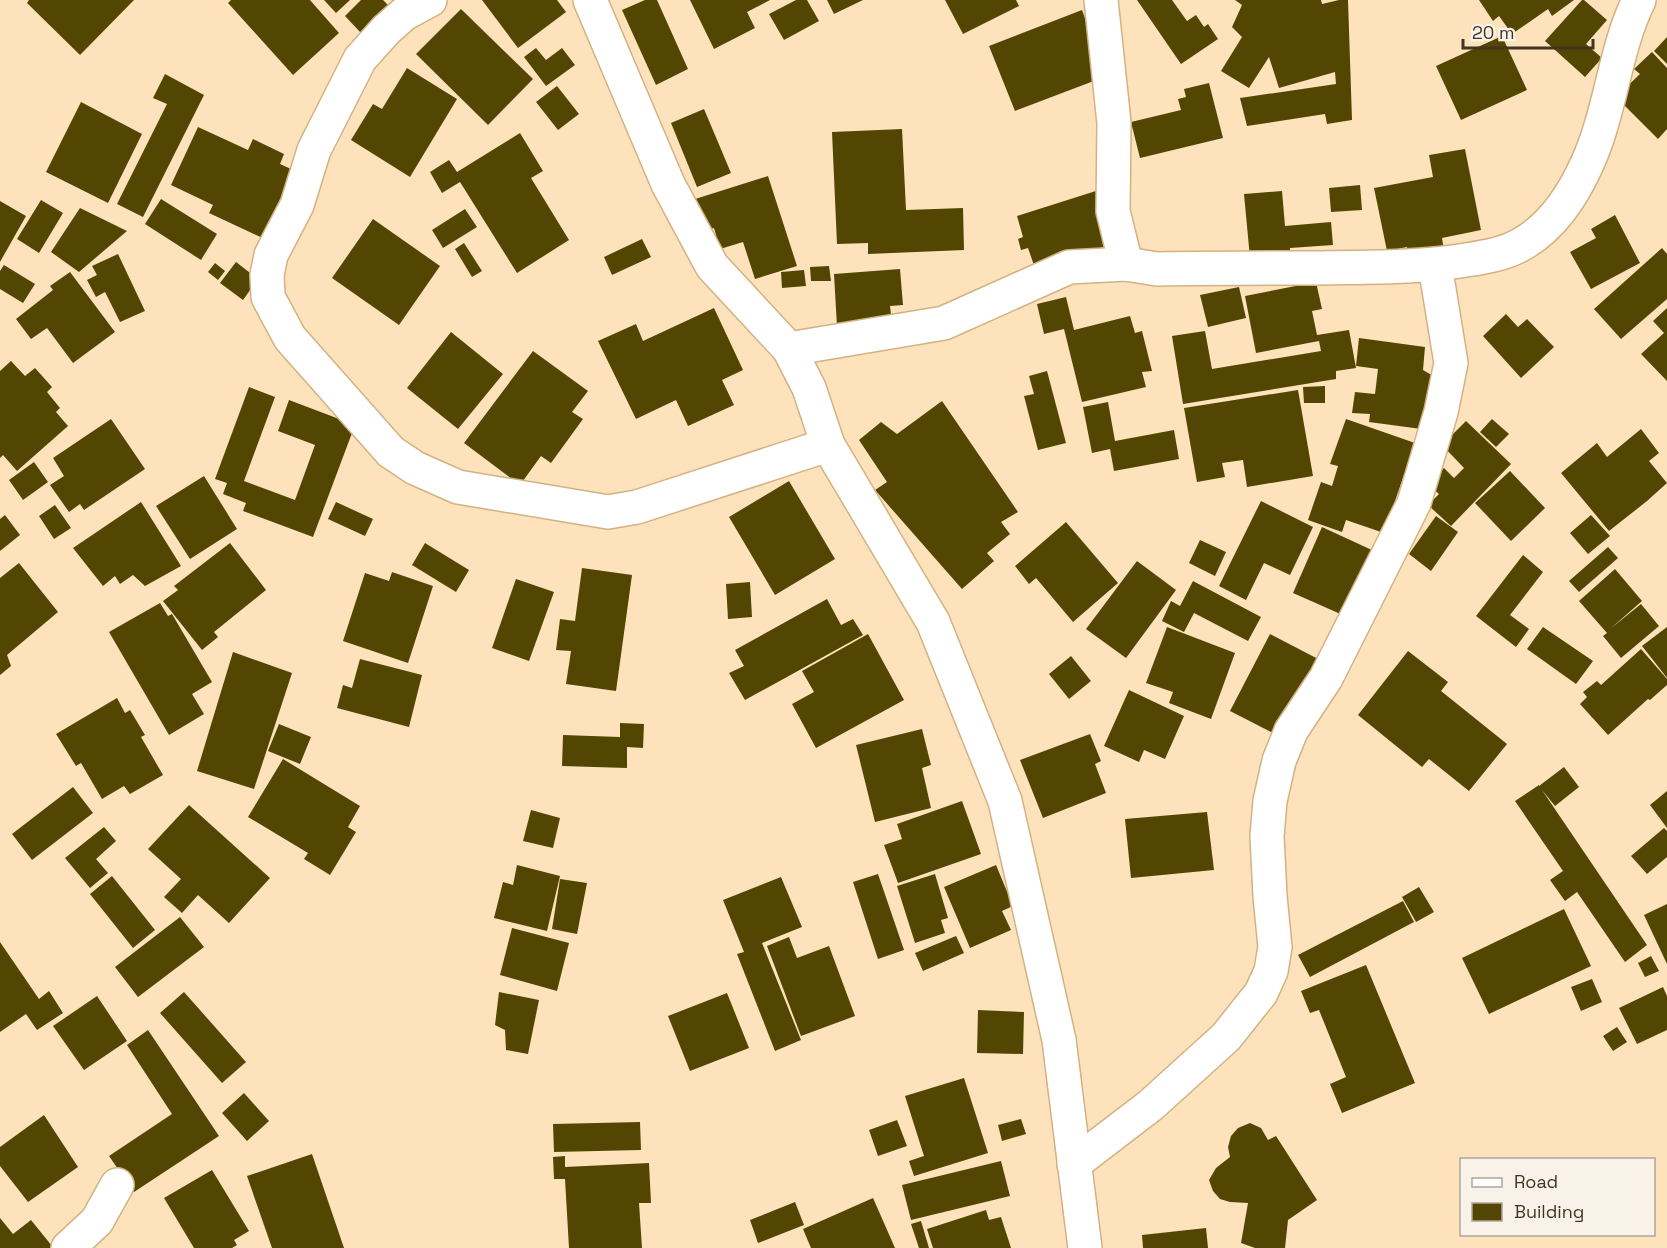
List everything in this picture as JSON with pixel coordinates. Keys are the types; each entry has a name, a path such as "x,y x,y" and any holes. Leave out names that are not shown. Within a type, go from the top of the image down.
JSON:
{"street":[{"path":"430,0 404,14 360,59 314,150 297,206 271,255 267,275 268,297 290,338 391,452 407,463 458,488 608,512 637,507 828,445"},
{"path":"590,0 668,184 712,266 789,349 809,388 828,445 933,622 1005,801 1059,1040 1085,1248"},
{"path":"1101,0 1114,123 1113,212 1126,264"},
{"path":"789,349 944,323 1069,267 1126,264 1157,269 1435,265 1501,254 1521,244 1555,218 1573,190 1587,164 1604,119 1630,19 1639,0"},
{"path":"1074,1164 1151,1105 1226,1037 1260,993 1271,971 1275,947 1267,836 1270,801 1276,771 1291,731 1326,678 1414,503 1441,412 1451,363 1435,265"},
{"path":"68,1248 97,1221 117,1185"}],"building":[{"path":"29,0 134,0 80,55 27,3"},
{"path":"231,0 310,0 339,33 293,75 228,3"},
{"path":"324,0 350,0 336,13"},
{"path":"361,0 383,0 388,5 361,33 345,16"},
{"path":"482,0 557,0 566,12 518,48"},
{"path":"645,0 657,0 688,69 656,85 622,10"},
{"path":"690,0 770,0 747,12 755,28 714,49"},
{"path":"796,0 807,0 819,21 784,40 769,14"},
{"path":"827,0 863,0 834,14"},
{"path":"945,0 1016,0 1019,6 963,34"},
{"path":"1137,0 1172,0 1187,21 1196,15 1204,27 1208,24 1218,39 1181,64"},
{"path":"1235,0 1321,0 1322,4 1348,0 1352,120 1327,124 1325,114 1247,126 1240,98 1336,84 1335,72 1279,88 1269,57 1249,88 1221,71 1242,37 1232,27 1242,5"},
{"path":"1479,0 1574,0 1552,16 1548,9 1512,34 1499,16 1493,21"},
{"path":"1582,0 1607,20 1586,44 1602,58 1585,77 1545,41"},
{"path":"461,9 533,79 488,125 416,54"},
{"path":"1082,10 1098,53 1090,56 1099,79 1015,111 989,46"},
{"path":"1502,36 1527,90 1461,120 1436,66"},
{"path":"1667,37 1667,64 1654,51"},
{"path":"536,48 546,60 562,48 575,65 546,86 524,57"},
{"path":"1652,52 1667,68 1667,129 1658,139 1616,97 1640,74 1634,69"},
{"path":"407,68 457,99 410,177 351,140 373,104 382,109"},
{"path":"165,74 204,95 143,217 117,204 167,104 153,98"},
{"path":"1209,83 1223,138 1140,158 1131,122 1181,110 1178,99 1186,97 1184,89"},
{"path":"557,86 579,114 558,130 536,102"},
{"path":"81,102 142,134 108,203 46,172"},
{"path":"704,109 731,173 697,187 671,123"},
{"path":"198,127 248,150 253,139 284,154 280,164 302,174 271,242 209,213 213,205 171,185"},
{"path":"902,129 906,210 963,208 964,250 868,254 868,243 837,244 832,132"},
{"path":"520,133 543,171 531,178 569,240 517,273 460,182 442,193 430,172 449,160 457,172"},
{"path":"1465,149 1481,230 1442,238 1445,256 1410,262 1407,247 1387,251 1374,188 1433,177 1429,155"},
{"path":"768,176 797,266 755,279 743,242 720,249 714,228 702,232 692,200"},
{"path":"1360,185 1362,210 1331,212 1329,188"},
{"path":"1099,190 1116,243 1035,268 1028,248 1021,250 1018,239 1023,237 1017,216"},
{"path":"1282,191 1285,226 1331,222 1333,245 1290,248 1290,254 1250,258 1244,194"},
{"path":"161,199 217,234 201,260 145,224"},
{"path":"41,200 63,213 39,253 17,239"},
{"path":"0,201 26,216 0,262"},
{"path":"80,208 127,231 79,272 51,252"},
{"path":"465,209 477,227 443,248 432,230"},
{"path":"1615,215 1640,263 1591,289 1570,252 1596,238 1591,229"},
{"path":"373,219 440,266 399,325 332,278"},
{"path":"642,239 651,257 612,275 604,257"},
{"path":"464,243 482,271 472,277 455,249"},
{"path":"1662,248 1667,254 1667,299 1621,339 1594,309"},
{"path":"118,254 145,311 120,322 105,292 96,297 87,280 97,275 92,266"},
{"path":"236,262 258,279 243,300 220,283"},
{"path":"215,263 225,271 218,280 208,272"},
{"path":"4,265 35,284 23,303 0,289 0,271"},
{"path":"829,266 831,281 811,281 810,267"},
{"path":"900,269 903,305 890,306 892,323 837,327 834,274"},
{"path":"804,270 806,286 782,288 781,272"},
{"path":"70,272 115,332 73,363 47,328 31,339 16,319 53,290 50,286"},
{"path":"1316,282 1322,309 1312,311 1317,335 1349,330 1356,368 1336,371 1336,379 1183,404 1172,336 1205,331 1212,369 1321,351 1319,341 1256,353 1245,296"},
{"path":"1239,287 1246,318 1208,327 1200,295"},
{"path":"1066,297 1074,330 1130,316 1135,333 1142,331 1152,371 1142,372 1146,387 1082,402 1064,329 1044,334 1037,304"},
{"path":"714,308 743,370 722,380 734,405 688,426 676,400 636,419 598,341 636,324 643,341"},
{"path":"1667,308 1667,381 1641,354 1664,333 1653,321"},
{"path":"1506,314 1518,327 1527,319 1554,347 1521,378 1483,336"},
{"path":"451,332 503,374 458,429 407,388"},
{"path":"1359,338 1425,347 1423,370 1435,377 1429,430 1369,422 1370,414 1352,413 1355,392 1375,394 1378,369 1356,366"},
{"path":"533,351 588,391 572,412 583,419 551,463 541,456 520,485 464,443"},
{"path":"11,361 25,376 35,368 52,387 47,392 60,408 56,412 68,426 17,471 3,455 0,458 0,371"},
{"path":"1047,371 1066,443 1038,450 1024,396 1034,394 1029,376"},
{"path":"1325,386 1325,403 1304,403 1303,387"},
{"path":"249,387 275,397 244,481 295,500 315,445 278,431 289,400 355,425 313,537 243,511 246,503 223,494 227,483 215,479"},
{"path":"1298,390 1313,476 1247,487 1243,460 1222,463 1225,477 1197,482 1184,408"},
{"path":"942,401 1018,512 1001,522 1010,534 987,553 994,561 962,589 875,490 887,482 859,440 881,422 897,434"},
{"path":"1108,402 1115,441 1174,430 1179,459 1114,471 1110,449 1092,453 1083,407"},
{"path":"111,419 145,469 84,510 80,504 69,512 50,485 64,476 53,458"},
{"path":"1346,419 1415,443 1384,533 1346,520 1342,532 1308,520 1321,482 1332,486 1338,466 1330,464"},
{"path":"1492,419 1509,434 1496,447 1480,432"},
{"path":"1466,421 1511,464 1451,526 1428,505 1439,494 1428,484 1444,468 1454,478 1464,468 1442,445"},
{"path":"1641,429 1659,453 1649,461 1667,483 1609,531 1561,473 1597,443 1607,457"},
{"path":"34,462 48,482 23,500 9,480"},
{"path":"1510,471 1545,508 1511,541 1475,503"},
{"path":"204,476 237,529 190,559 156,506"},
{"path":"789,481 835,559 775,595 729,517"},
{"path":"1261,501 1313,527 1290,575 1264,563 1246,600 1219,586"},
{"path":"141,502 181,566 145,586 133,575 120,584 115,576 103,586 73,548"},
{"path":"336,502 373,519 365,536 328,519"},
{"path":"55,505 71,528 54,539 39,516"},
{"path":"5,515 20,535 0,551 0,519"},
{"path":"1591,515 1610,536 1588,554 1570,533"},
{"path":"1436,516 1458,532 1431,571 1409,554"},
{"path":"1066,522 1118,583 1073,622 1036,578 1029,584 1015,566"},
{"path":"1322,527 1374,551 1345,616 1293,593"},
{"path":"1200,540 1226,552 1215,576 1189,563"},
{"path":"230,543 266,590 214,632 218,637 202,650 163,601 178,590 174,586"},
{"path":"425,543 469,570 456,592 412,565"},
{"path":"1608,547 1618,558 1579,592 1569,581"},
{"path":"1523,555 1543,572 1510,615 1529,629 1516,647 1476,616"},
{"path":"1137,561 1176,590 1126,658 1086,629"},
{"path":"19,563 58,612 7,655 11,666 0,675 0,578"},
{"path":"582,568 632,575 616,691 566,684 571,651 556,650 560,619 575,621"},
{"path":"1615,569 1642,601 1610,629 1641,604 1659,626 1621,658 1603,636 1607,633 1579,601"},
{"path":"392,572 433,586 408,663 343,641 365,573 389,581"},
{"path":"516,579 554,592 529,661 492,648"},
{"path":"1193,581 1261,617 1248,641 1194,613 1184,632 1162,621 1171,601 1180,606"},
{"path":"750,582 752,617 728,619 726,584"},
{"path":"827,599 841,625 853,619 863,635 745,700 729,673 744,666 735,650"},
{"path":"160,603 168,616 172,614 212,682 192,694 204,714 169,735 109,632"},
{"path":"1167,627 1235,653 1211,719 1169,703 1173,692 1146,683"},
{"path":"1543,627 1593,661 1576,684 1527,649"},
{"path":"1667,627 1667,678 1642,646"},
{"path":"868,634 904,700 816,748 792,704 814,692 802,671"},
{"path":"1270,634 1320,660 1281,737 1230,711"},
{"path":"1641,649 1667,679 1667,685 1608,735 1580,704 1587,697 1583,692 1597,681 1601,685"},
{"path":"1408,651 1448,682 1441,691 1507,744 1469,791 1429,759 1422,767 1358,715"},
{"path":"233,652 292,673 254,789 197,771"},
{"path":"1071,656 1091,681 1069,699 1049,674"},
{"path":"360,659 422,675 409,727 337,708 343,685 352,688"},
{"path":"1129,690 1184,716 1165,759 1144,750 1139,762 1104,746"},
{"path":"117,698 125,713 130,710 145,735 141,737 163,775 130,794 124,786 102,799 81,763 76,766 56,734"},
{"path":"620,723 644,724 643,748 627,747 627,768 562,766 563,735 620,737"},
{"path":"279,724 311,737 300,764 268,751"},
{"path":"922,729 931,765 922,768 931,808 875,822 856,745"},
{"path":"1090,734 1101,761 1095,764 1106,793 1043,818 1020,760"},
{"path":"283,759 360,806 348,827 356,832 330,875 304,859 308,853 248,817"},
{"path":"1564,767 1579,787 1555,806 1542,790 1647,945 1625,962 1577,892 1565,901 1550,880 1563,871 1515,801"},
{"path":"73,787 93,813 32,860 12,834"},
{"path":"1667,791 1667,828 1650,805"},
{"path":"962,801 981,854 898,883 884,845 902,839 897,824"},
{"path":"189,805 270,878 229,923 198,895 182,913 164,897 181,879 148,849"},
{"path":"531,810 560,818 553,848 523,841"},
{"path":"1207,812 1214,870 1131,878 1125,819"},
{"path":"104,827 116,841 96,859 108,873 90,888 65,858"},
{"path":"1664,828 1667,831 1667,857 1647,874 1631,856"},
{"path":"517,865 560,876 547,931 494,918 503,882 513,885"},
{"path":"996,865 1013,906 1002,911 1011,930 970,948 944,887"},
{"path":"878,874 904,950 878,959 853,882"},
{"path":"935,874 948,918 941,920 945,933 915,943 897,886"},
{"path":"112,876 155,930 133,948 90,894"},
{"path":"781,877 802,927 762,943 801,1040 775,1051 737,954 744,952 723,900"},
{"path":"560,879 587,883 577,934 552,929"},
{"path":"1419,887 1434,912 1416,922 1402,897"},
{"path":"1403,901 1414,922 1310,977 1298,955"},
{"path":"1667,904 1667,964 1644,915"},
{"path":"1564,909 1591,966 1489,1014 1462,958"},
{"path":"180,917 204,947 138,997 115,967"},
{"path":"512,928 569,943 557,991 500,975"},
{"path":"956,936 964,953 923,971 915,953"},
{"path":"789,937 797,958 829,946 855,1016 801,1036 767,946"},
{"path":"0,942 39,999 49,991 63,1013 37,1030 26,1014 0,1032"},
{"path":"1651,956 1659,971 1645,977 1638,963"},
{"path":"1366,965 1415,1083 1342,1113 1330,1084 1346,1077 1319,1010 1310,1013 1301,991"},
{"path":"1592,979 1602,1002 1581,1011 1571,987"},
{"path":"1663,987 1667,996 1667,1030 1637,1044 1619,1008"},
{"path":"184,992 246,1062 222,1083 160,1013"},
{"path":"499,992 539,1000 528,1054 506,1050 505,1030 495,1025"},
{"path":"727,993 749,1048 690,1071 668,1016"},
{"path":"97,996 127,1041 84,1070 53,1026"},
{"path":"978,1010 1024,1012 1023,1054 977,1053"},
{"path":"1617,1027 1627,1042 1613,1051 1603,1036"},
{"path":"148,1030 219,1136 134,1192 109,1156 172,1114 127,1045"},
{"path":"964,1078 988,1153 914,1176 909,1161 924,1156 905,1096"},
{"path":"244,1093 269,1121 247,1141 222,1113"},
{"path":"44,1115 78,1167 28,1202 0,1166 0,1147"},
{"path":"1021,1119 1026,1134 1002,1141 998,1125"},
{"path":"897,1120 907,1146 878,1156 869,1130"},
{"path":"640,1122 641,1150 554,1152 553,1124"},
{"path":"1250,1123 1261,1128 1268,1140 1276,1136 1317,1200 1288,1220 1285,1248 1255,1248 1241,1243 1248,1203 1220,1199 1213,1191 1209,1180 1216,1168 1230,1157 1228,1147 1231,1136 1238,1128"},
{"path":"312,1154 344,1248 272,1248 247,1176"},
{"path":"565,1156 565,1167 649,1163 651,1203 639,1203 642,1248 569,1248 565,1179 554,1179 553,1157"},
{"path":"1001,1161 1010,1196 911,1220 902,1185"},
{"path":"212,1170 249,1231 234,1240 237,1245 232,1248 194,1248 164,1198"},
{"path":"873,1198 895,1248 811,1248 803,1229"},
{"path":"795,1202 804,1225 758,1243 750,1220"},
{"path":"986,1210 989,1220 1001,1217 1011,1248 933,1248 927,1229"},
{"path":"0,1218 13,1234 31,1220 52,1246 50,1248 0,1248"},
{"path":"921,1221 929,1248 919,1248 911,1224"},
{"path":"1206,1228 1208,1248 1143,1248 1142,1235"}]}
